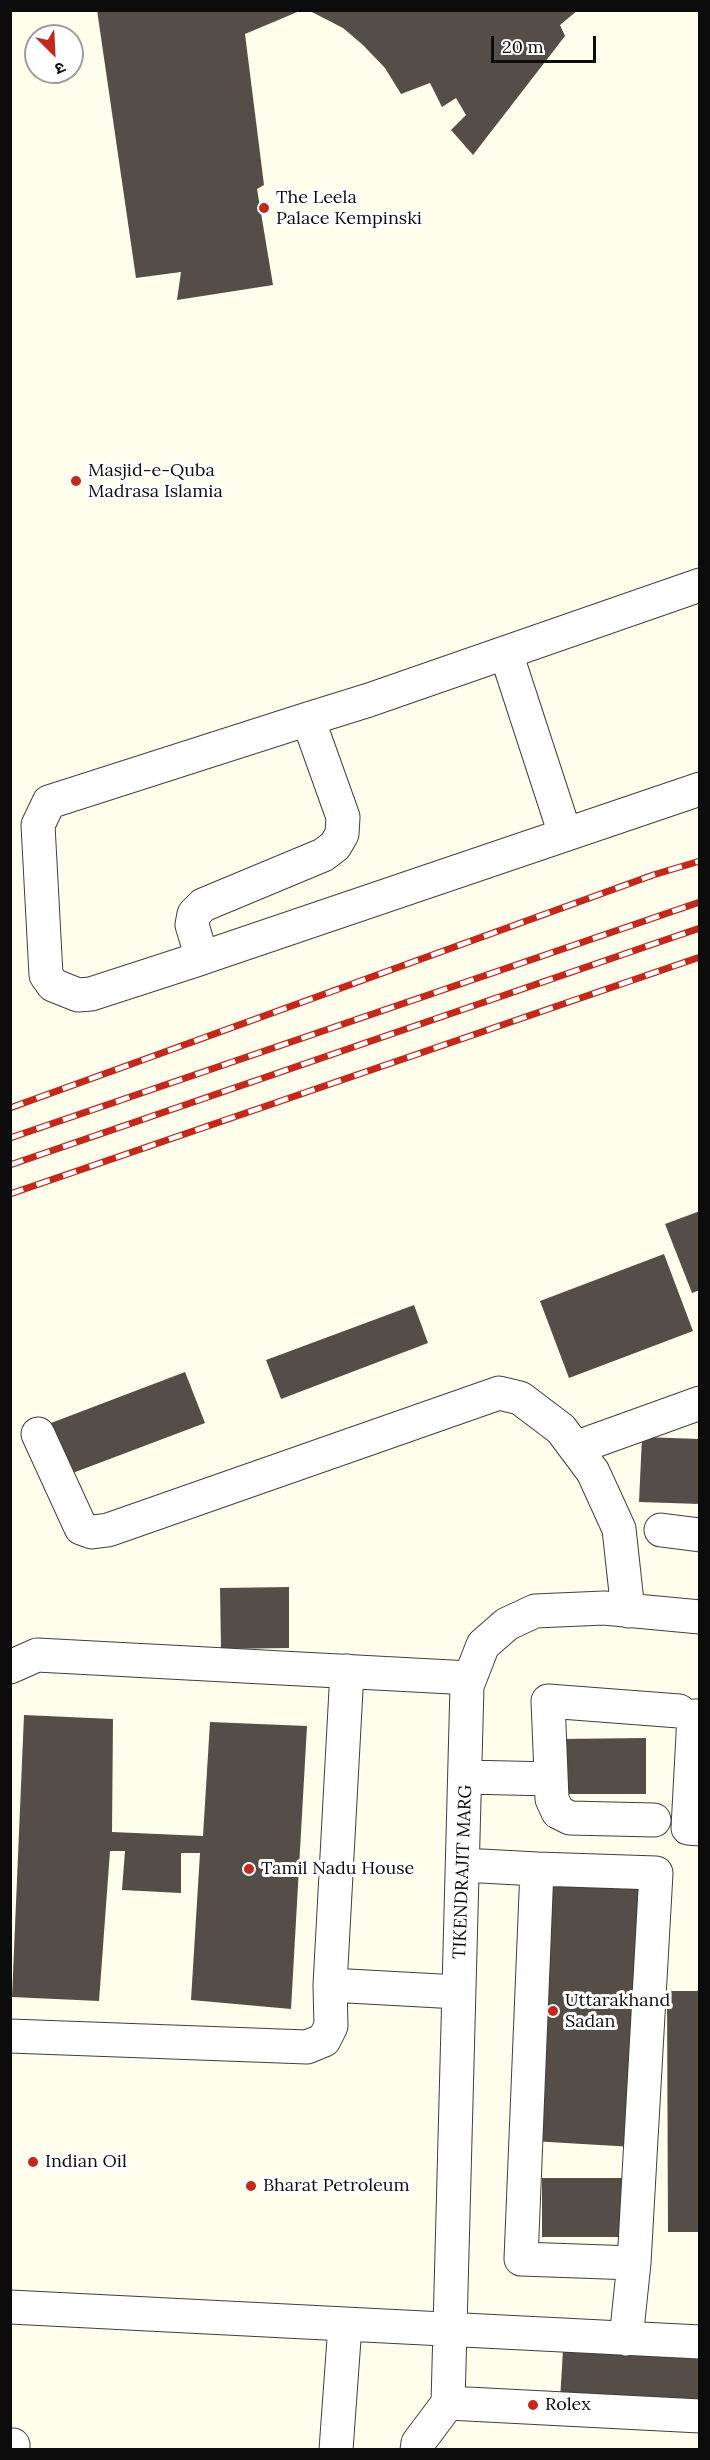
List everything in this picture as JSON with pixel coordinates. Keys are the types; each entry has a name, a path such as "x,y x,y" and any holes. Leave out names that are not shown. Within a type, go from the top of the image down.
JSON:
{"street":[{"path":"699,585 506,653 49,802 38,825 46,975 53,985 78,996 91,994 699,789"},
{"path":"506,653 565,834"},
{"path":"202,958 192,925 194,914 203,905 323,855 335,846 342,834 343,817 308,719"},
{"path":"38,1434 81,1528 92,1532 108,1530 499,1393 520,1398 561,1429 593,1472 619,1529 628,1611"},
{"path":"575,1448 699,1402"},
{"path":"662,1530 699,1534"},
{"name":"TIKENDRAJIT MARG","path":"448,2403 467,1686 483,1645 507,1624 535,1611 604,1608 699,1617"},
{"path":"10,1667 37,1655 470,1678"},
{"path":"10,2036 307,2047 324,2040 331,2026 330,1985 347,1671"},
{"path":"654,1820 570,1818 558,1812 552,1798 548,1701 694,1716 688,1828 699,1829"},
{"path":"466,1777 551,1779"},
{"path":"463,1865 656,1873 634,2263 626,2339"},
{"path":"537,1869 521,2259 634,2263"},
{"path":"330,1985 458,1992"},
{"path":"10,2307 699,2342"},
{"path":"336,2450 345,2325"},
{"path":"417,2450 418,2443 448,2403 699,2416"}],"building":[{"path":"97,10 302,10 245,34 264,185 257,189 273,285 177,300 181,272 136,278"},
{"path":"308,10 578,10 560,25 565,36 473,155 451,130 466,115 456,98 442,107 430,83 401,94 385,68 363,45 343,28"},
{"path":"700,1211 700,1290 692,1293 665,1224"},
{"path":"664,1254 693,1331 569,1378 540,1301"},
{"path":"414,1305 428,1343 281,1399 266,1360"},
{"path":"185,1372 205,1423 70,1474 51,1423"},
{"path":"642,1437 700,1439 700,1504 639,1502"},
{"path":"289,1587 289,1648 221,1649 220,1588"},
{"name":"Tamil Nadu House","path":"24,1715 113,1719 112,1832 203,1836 210,1722 307,1726 291,2009 191,2000 200,1853 181,1853 181,1893 122,1890 125,1851 110,1851 99,2001 12,1997"},
{"path":"646,1738 646,1794 560,1794 560,1739"},
{"path":"549,1876 650,1882 633,2147 532,2141"},
{"path":"667,1991 700,1991 700,2232 668,2232"},
{"path":"542,2178 622,2178 623,2237 542,2237"},
{"path":"563,2350 700,2359 700,2409 560,2400"}],"railway":[{"path":"10,1108 653,875 700,861"},
{"path":"10,1138 700,902"},
{"path":"10,1165 700,928"},
{"path":"10,1194 700,957"}],"place":[{"name":"The Leela Palace Kempinski","path":"264,208"},
{"name":"Masjid-e-Quba Madrasa Islamia","path":"76,481"},
{"name":"Tamil Nadu House","path":"249,1869"},
{"name":"Uttarakhand Sadan","path":"553,2011"},
{"name":"Indian Oil","path":"33,2162"},
{"name":"Bharat Petroleum","path":"251,2186"},
{"name":"Rolex","path":"533,2405"}]}
